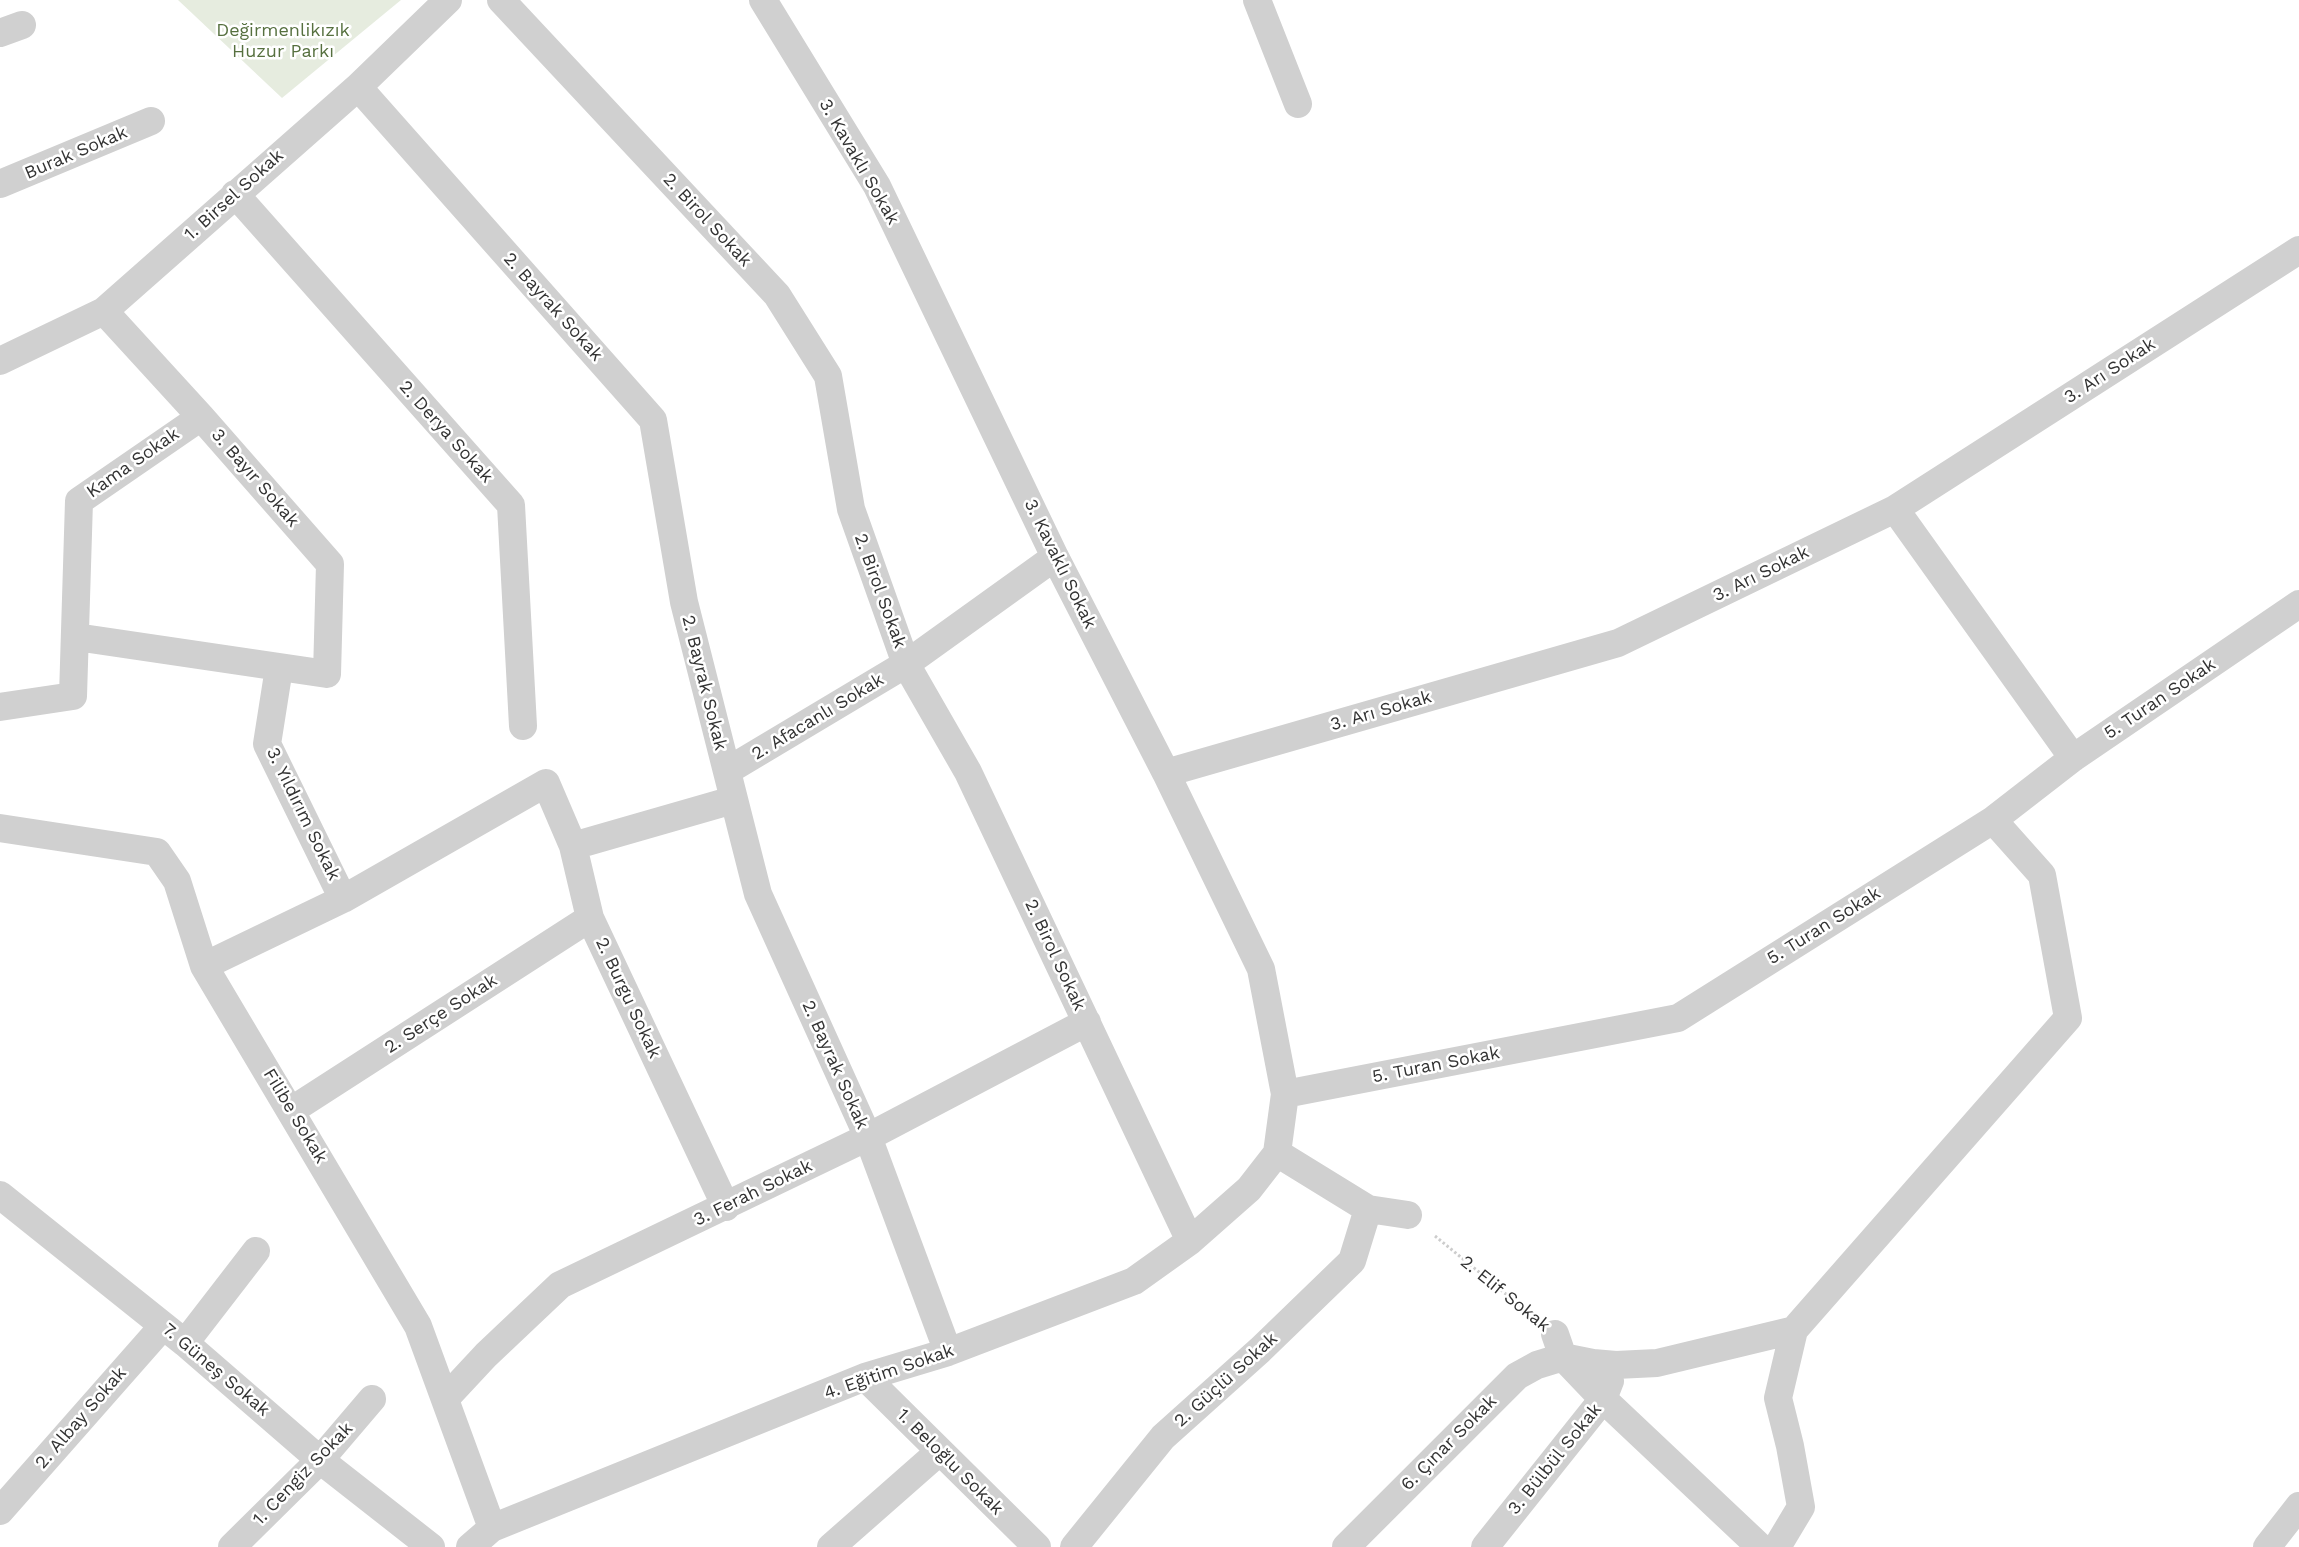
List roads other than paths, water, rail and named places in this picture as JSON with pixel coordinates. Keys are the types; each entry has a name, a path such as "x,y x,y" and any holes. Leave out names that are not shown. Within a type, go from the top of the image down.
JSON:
{"street":[{"name":"1. Birsel Sokak","path":"0,361 104,311 358,87 448,0"},
{"name":"2. Birol Sokak","path":"501,0 777,295 828,376 851,509 906,664 968,772 1190,1241"},
{"name":"3. Kavaklı Sokak","path":"763,0 877,186 1055,557 1166,773 1261,970 1285,1094 1277,1153"},
{"path":"1258,0 1298,104"},
{"name":"2. Bayrak Sokak","path":"358,87 653,420 684,602 758,894 868,1137 948,1352"},
{"name":"Burak Sokak","path":"0,184 151,121"},
{"name":"2. Derya Sokak","path":"235,194 511,505 523,726"},
{"name":"3. Arı Sokak","path":"1166,773 1618,643 1895,509 2299,250"},
{"name":"3. Bayır Sokak","path":"104,311 201,417 330,564 327,674 278,668"},
{"name":"Kama Sokak","path":"0,707 73,696 79,501 201,417"},
{"path":"1895,509 2073,758"},
{"name":"2. Afacanlı Sokak","path":"726,771 906,664 1055,557"},
{"name":"5. Turan Sokak","path":"1285,1094 1678,1018 1993,820 2073,758 2299,604"},
{"path":"76,637 278,668"},
{"name":"3. Yıldırım Sokak","path":"278,668 267,744 344,899"},
{"name":"3. Yıldırım Sokak","path":"204,966 344,899 546,783"},
{"name":"2. Burgu Sokak","path":"546,783 573,846 590,918 726,1207"},
{"path":"573,846 733,800"},
{"path":"1777,1547 1801,1507 1790,1446 1778,1398 1794,1330 2068,1018 2042,874 1993,820"},
{"name":"Filibe Sokak","path":"0,828 157,852 176,881 204,966 292,1110 418,1326 492,1528"},
{"name":"2. Serçe Sokak","path":"292,1110 590,918"},
{"name":"3. Ferah Sokak","path":"444,1399 486,1355 560,1285 726,1207 868,1137 1087,1022"},
{"path":"1277,1153 1368,1209 1408,1215"},
{"name":"4. Eğitim Sokak","path":"470,1547 492,1528 865,1377 948,1352 1134,1281 1190,1241 1249,1188 1277,1153"},
{"name":"7. Güneş Sokak","path":"0,1195 185,1342 320,1460 431,1547"},
{"name":"2. Güçlü Sokak","path":"1074,1547 1163,1437 1260,1350 1352,1262 1368,1209"},
{"path":"185,1342 256,1251"},
{"name":"2. Albay Sokak","path":"0,1511 163,1326"},
{"path":"1559,1345 1593,1363 1616,1365 1657,1363 1794,1330"},
{"path":"1559,1345 1603,1399 1746,1542"},
{"name":"6. Çınar Sokak","path":"1346,1547 1517,1376 1537,1365 1559,1345"},
{"name":"3. Bülbül Sokak","path":"1485,1547 1603,1399 1616,1365"},
{"name":"1. Beloğlu Sokak","path":"865,1377 1037,1547"},
{"name":"1. Cengiz Sokak","path":"232,1547 320,1460 372,1399"},
{"path":"831,1547 939,1452"},
{"path":"2268,1547 2299,1506"}],"park label":[{"name":"Değirmenlikızık Huzur Parkı","path":"283,41"}]}
